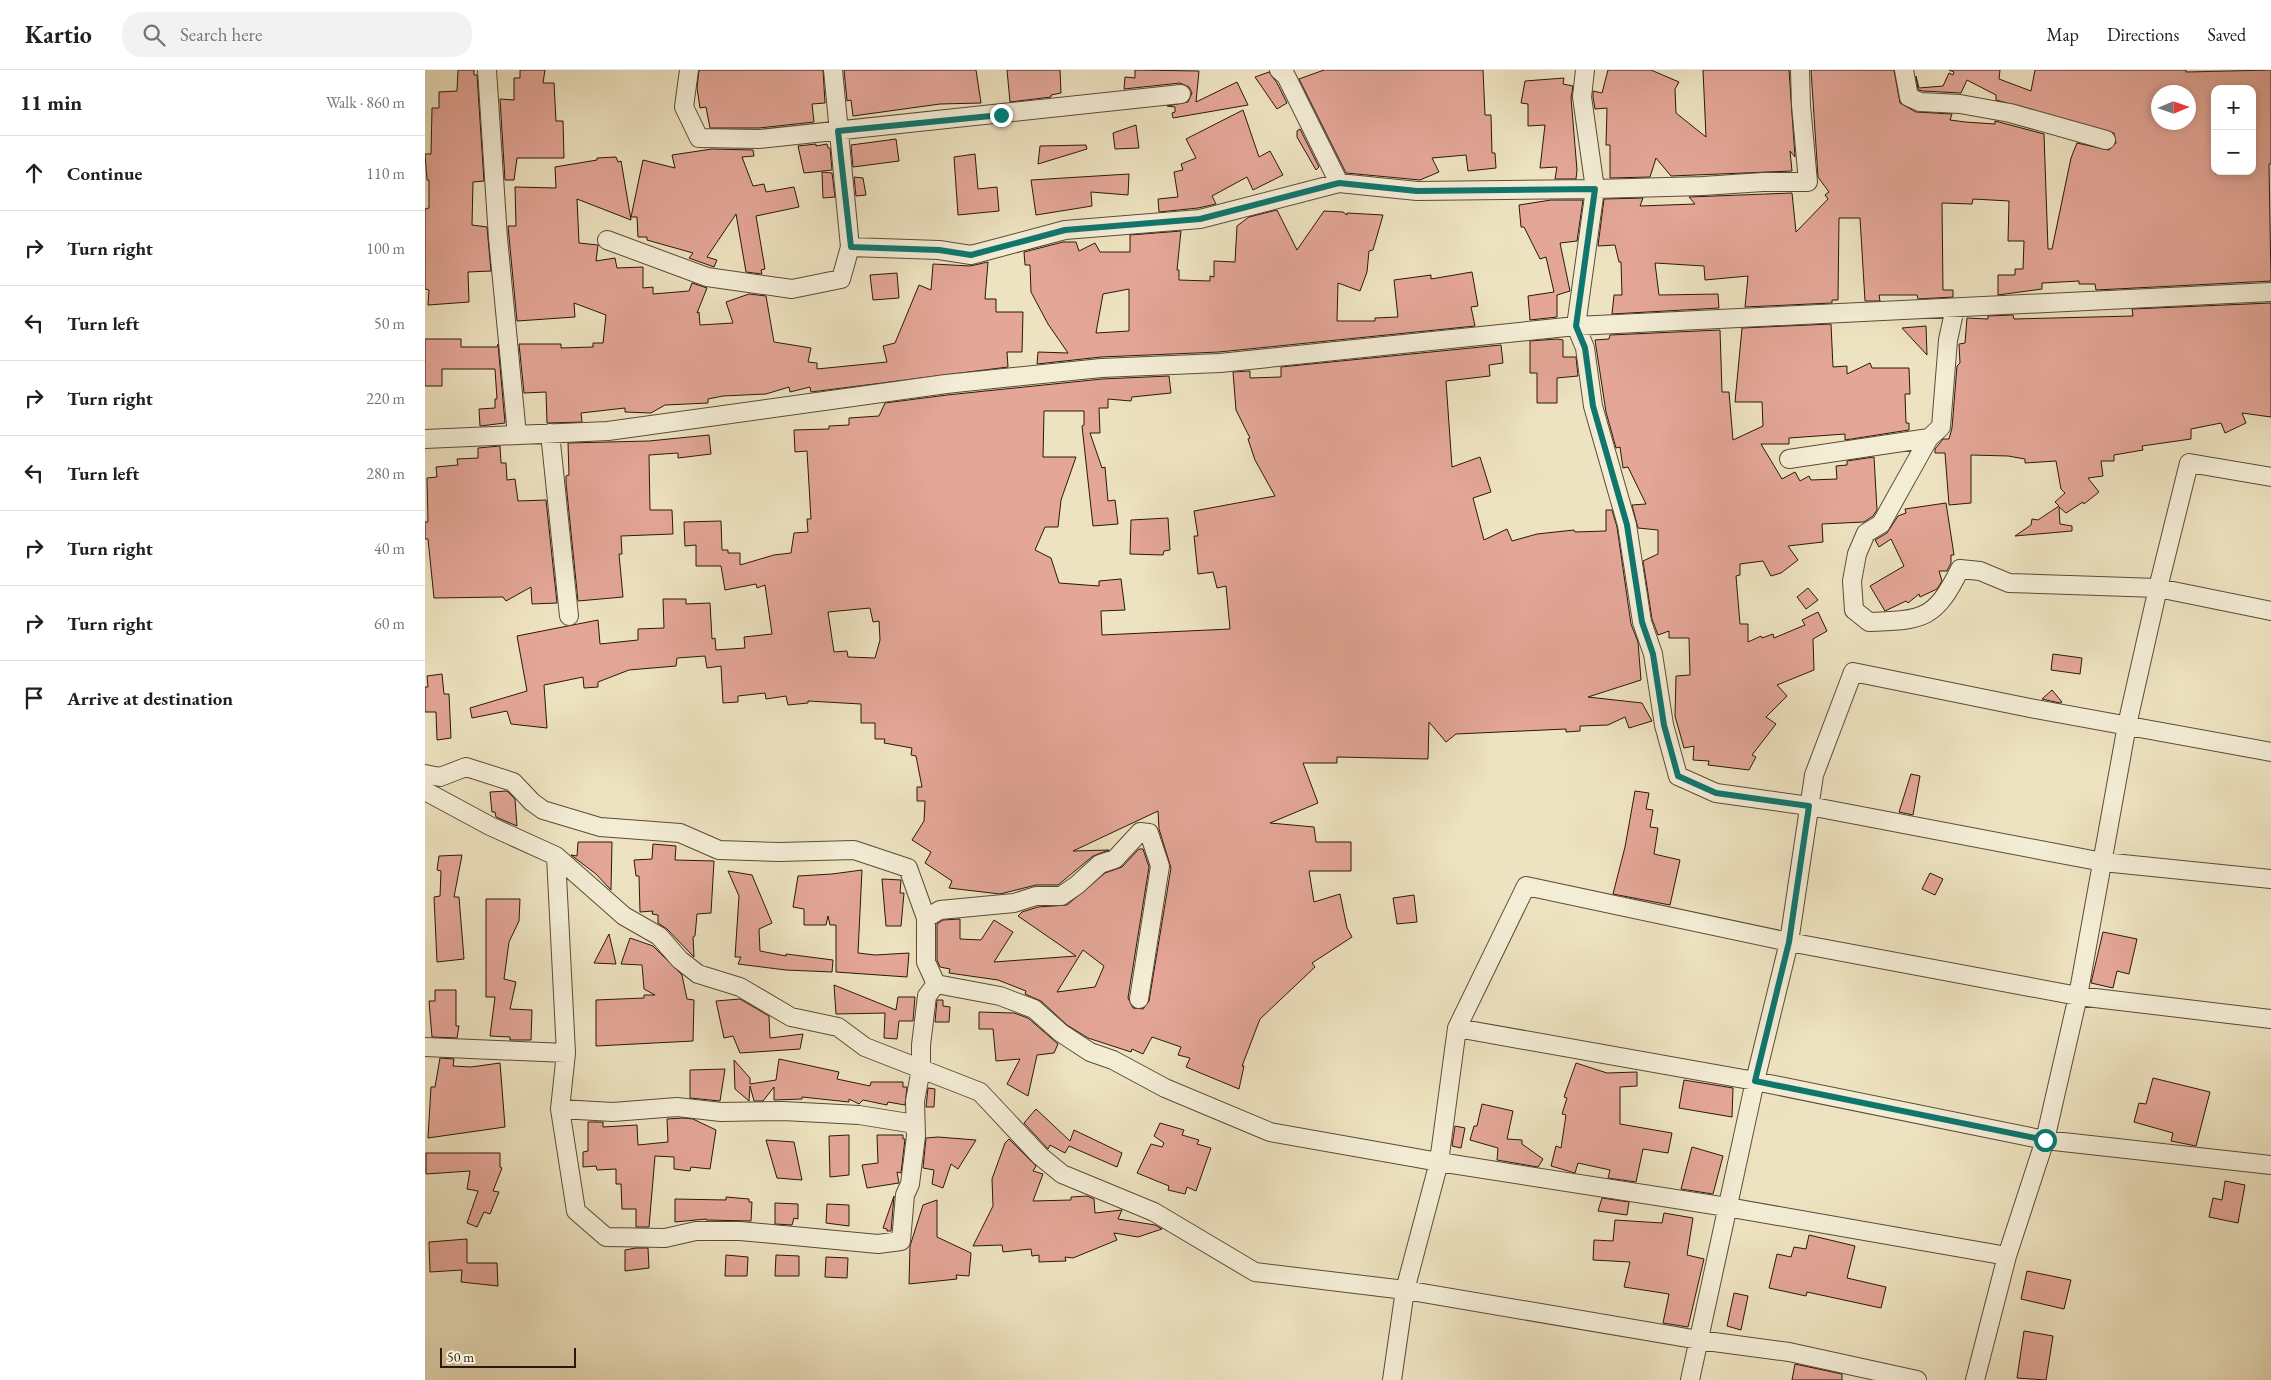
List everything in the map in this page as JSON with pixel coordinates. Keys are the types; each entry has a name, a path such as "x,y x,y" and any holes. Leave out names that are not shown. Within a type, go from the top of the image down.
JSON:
{"street":[{"path":"487,70 499,238 517,435"},
{"path":"689,70 684,107 699,138 759,139 1181,94"},
{"path":"607,240 707,278 792,289 841,279 851,247 833,70"},
{"path":"1279,70 1286,76 1339,183"},
{"path":"1585,70 1582,97 1595,189 1576,326 1585,348 1593,406 1627,525 1642,622 1653,654 1664,725 1678,776 1716,793 1809,806 2103,862 2271,879"},
{"path":"851,247 939,250 971,255 1065,230 1200,219 1339,183 1417,191 1595,189 1808,182 1801,105 1801,70"},
{"path":"1904,70 1909,97 1921,102 1960,104 2010,113 2106,140"},
{"path":"425,439 608,431 946,384 1101,368 1220,363 1576,326 2271,292"},
{"path":"1955,308 1948,340 1941,427 1929,438 1881,524 1866,533 1857,554 1852,581 1854,610 1869,622 1897,621 1921,616 1936,608 1947,596 1960,569 1980,571 2009,583 2158,588 2271,611"},
{"path":"550,433 569,616"},
{"path":"1789,459 1929,438"},
{"path":"1975,1380 2007,1256 2045,1140 2078,996 2127,725 2189,463 2271,477"},
{"path":"1690,1380 1755,1081 1789,942 1814,775 1853,672 2030,708 2271,752"},
{"path":"425,774 440,777 466,767 513,782 532,802 543,810 600,827 680,833 719,850 779,852 854,850 908,868 926,918 926,962 936,984"},
{"path":"425,791 490,826 556,856 623,916 659,936 680,960 698,974 740,987 791,1017 838,1027 865,1047 980,1092 1041,1156 1063,1174 1154,1212 1255,1272 1405,1290 1699,1340 1789,1352 1917,1380"},
{"path":"926,918 939,910 1014,903 1036,896 1061,896 1077,885 1099,864 1115,859 1140,832 1149,833 1160,866 1139,999"},
{"path":"556,856 566,1053 560,1109 576,1211 606,1237 665,1238 696,1231 739,1231 878,1244 901,1241 905,1195 910,1184 915,1101 921,1069 921,1045 927,996 936,984"},
{"path":"1392,1380 1405,1290 1439,1162 1457,1028 1526,886 1789,942 2078,996 2271,1019"},
{"path":"936,984 1000,996 1034,1009 1061,1032 1090,1052 1113,1060 1165,1088 1270,1132 1439,1162 1727,1207 2007,1256"},
{"path":"1457,1028 1755,1081 2045,1140 2271,1165"},
{"path":"425,1047 566,1053"},
{"path":"560,1109 613,1112 677,1107 721,1112 793,1112 859,1115 915,1124"}],"building":[{"path":"458,70 474,70 474,75 477,75 484,181 473,182 472,225 487,227 491,271 468,272 469,302 428,305 429,290 425,289 425,209 429,208 429,180 427,180 425,154 431,154 432,108 439,108 439,92 457,91"},
{"path":"520,70 545,70 543,83 554,83 556,121 563,121 564,158 517,158 514,180 505,180 500,99 514,100 514,78 520,78"},
{"path":"699,70 823,70 825,103 812,104 814,122 759,128 710,128 706,107 700,108 697,88"},
{"path":"844,70 976,70 981,103 940,104 853,116 851,100 847,101"},
{"path":"1007,70 1060,70 1061,93 1051,95 1051,97 1010,102"},
{"path":"1135,70 1199,71 1196,102 1237,82 1248,105 1173,118 1172,113 1175,112 1175,107 1167,106 1188,102 1192,93 1189,87 1180,83 1124,89 1125,77 1135,78"},
{"path":"1324,70 1483,70 1485,115 1491,115 1492,153 1495,153 1496,168 1468,171 1466,155 1432,158 1439,172 1420,180 1346,173 1299,79"},
{"path":"1608,70 1651,70 1679,82 1675,89 1676,113 1706,137 1703,70 1789,70 1795,157 1790,151 1792,171 1671,176 1656,158 1650,177 1610,178 1610,145 1606,145 1607,108 1595,109 1593,97 1593,91 1602,93"},
{"path":"1811,70 1894,70 1900,103 1916,112 1952,114 1950,120 1965,122 1995,124 1995,121 2044,134 2048,249 2052,249 2071,158 2077,143 2109,150 2116,143 2114,133 1996,100 1996,95 1967,80 1961,93 1918,90 1916,76 1919,88 1943,86 1949,73 1953,75 1954,72 1949,70 2000,70 1999,79 2031,91 2035,70 2186,70 2186,72 2271,70 2271,164 2269,164 2271,281 2096,290 2095,284 2079,284 2079,281 2042,283 2042,289 1998,295 1998,275 2015,275 2015,269 2023,269 2024,241 2008,241 2009,201 1973,199 1972,204 1942,203 1943,290 1953,290 1953,297 1918,299 1917,295 1879,295 1880,301 1865,301 1860,218 1839,218 1838,300 1832,300 1832,303 1745,307 1748,276 1705,280 1704,266 1655,263 1659,295 1718,294 1719,308 1612,314 1614,295 1622,295 1621,262 1619,262 1615,245 1598,246 1604,199 1643,198 1640,206 1695,204 1689,197 1792,193 1796,232 1828,199 1825,195 1829,192 1818,177"},
{"path":"1269,72 1287,103 1277,109 1255,77"},
{"path":"1564,78 1563,84 1573,86 1571,98 1577,170 1576,179 1555,179 1557,167 1540,168 1545,125 1528,126 1528,104 1521,103 1525,81"},
{"path":"1243,110 1259,157 1270,151 1283,175 1253,190 1247,177 1212,196 1216,204 1159,212 1158,199 1178,197 1174,172 1183,170 1181,164 1196,158 1186,139"},
{"path":"1136,125 1139,148 1115,149 1113,133"},
{"path":"1300,129 1319,167 1316,170 1297,137 1297,131"},
{"path":"896,139 899,161 853,167 851,145"},
{"path":"816,144 816,146 827,144 828,148 830,148 832,170 804,173 798,146"},
{"path":"1086,145 1087,149 1038,164 1040,146"},
{"path":"712,149 753,150 754,156 742,157 753,186 764,184 766,192 794,187 799,207 756,216 765,269 761,270 762,274 746,272 736,214 707,257 717,260 714,267 689,258 693,253 647,240 647,237 638,237 637,217 631,217 643,160 675,168 672,155"},
{"path":"975,154 978,189 997,187 999,211 958,215 954,157"},
{"path":"616,157 618,162 621,161 631,220 577,199 579,243 598,245 596,261 615,258 617,268 643,267 643,288 653,287 653,294 689,291 692,283 707,288 697,313 699,312 700,325 733,323 726,302 749,294 766,296 774,342 811,348 808,362 817,363 817,369 887,362 883,346 895,343 919,285 931,290 933,264 970,266 988,262 985,299 996,299 996,312 1023,312 1022,352 1007,352 1008,367 811,392 810,387 790,392 789,387 766,394 723,396 708,399 708,403 665,405 651,413 625,412 625,408 581,413 582,422 547,423 546,392 524,393 519,344 561,344 561,348 593,347 593,343 603,343 606,315 574,303 575,317 517,321 508,226 516,226 515,187 556,188 555,167 597,160 597,158"},
{"path":"822,172 832,173 835,197 823,198"},
{"path":"1129,174 1128,195 1091,192 1092,206 1036,215 1031,180"},
{"path":"854,177 863,178 866,195 856,196"},
{"path":"1551,200 1583,200 1577,241 1560,243 1570,291 1557,295 1557,317 1530,320 1528,296 1554,292 1546,257 1540,259 1524,227 1521,227 1519,205"},
{"path":"1277,210 1297,250 1324,211 1343,212 1347,215 1347,213 1383,215 1373,250 1369,251 1367,272 1360,291 1338,283 1337,321 1375,321 1375,318 1398,317 1394,280 1431,275 1431,279 1472,272 1478,306 1471,307 1475,326 1219,352 1101,357 1037,364 1038,352 1068,353 1048,324 1031,292 1030,265 1025,265 1024,252 1063,242 1076,242 1079,251 1095,243 1100,252 1130,252 1130,235 1181,231 1177,270 1179,270 1179,280 1210,281 1210,276 1214,277 1214,261 1235,262 1237,226 1249,217","holes":["1129,289 1129,331 1096,333 1103,294"]},
{"path":"897,273 899,298 873,300 870,275"},
{"path":"2271,303 2271,417 2242,413 2246,423 2225,433 2221,423 2191,429 2191,439 2142,446 2143,450 2114,455 2114,461 2101,461 2103,476 2088,478 2099,492 2084,504 2083,502 2066,513 2059,507 2060,524 2072,526 2072,531 2015,536 2031,525 2032,519 2038,520 2059,506 2055,502 2065,493 2061,489 2056,461 2025,463 2025,459 2008,456 1971,455 1971,503 1949,505 1945,453 1935,453 1935,449 1943,439 1949,439 1952,428 1957,366 1960,363 1959,344 1965,343 1967,318 1988,319 1988,316 2013,315 2014,319 2133,316 2132,309"},
{"path":"1831,324 1833,367 1847,366 1847,374 1870,363 1872,368 1909,368 1910,394 1905,394 1906,423 1909,423 1909,430 1845,440 1845,434 1789,438 1789,444 1761,444 1782,479 1795,472 1800,481 1809,476 1811,480 1837,479 1836,466 1847,465 1847,461 1874,457 1877,510 1873,516 1864,522 1822,524 1823,542 1788,546 1798,560 1781,573 1771,576 1763,561 1740,564 1740,575 1736,576 1740,624 1748,624 1748,642 1761,636 1762,638 1773,634 1774,638 1805,625 1802,620 1818,612 1827,631 1813,639 1814,670 1777,685 1787,696 1766,717 1776,724 1752,755 1756,757 1749,770 1708,765 1709,761 1693,760 1694,746 1684,748 1675,716 1676,676 1690,675 1689,638 1669,638 1669,631 1658,635 1652,619 1643,561 1658,554 1658,530 1638,528 1632,505 1646,504 1628,467 1623,468 1620,447 1616,448 1606,412 1595,340 1609,339 1610,335 1720,330 1722,392 1729,392 1733,440 1763,426 1762,402 1735,402 1742,328"},
{"path":"1926,326 1927,355 1902,328"},
{"path":"425,339 461,339 461,347 497,347 498,344 505,423 480,426 479,409 495,408 495,399 497,399 495,369 442,369 442,386 425,386"},
{"path":"1563,340 1563,357 1576,357 1578,376 1557,378 1557,403 1537,403 1537,373 1530,373 1530,341"},
{"path":"1501,345 1503,363 1489,365 1490,376 1446,381 1452,467 1480,457 1491,492 1473,498 1484,540 1507,529 1512,541 1537,534 1574,530 1575,532 1606,531 1606,510 1612,510 1617,527 1631,624 1638,642 1641,680 1588,697 1642,703 1652,721 1629,728 1625,717 1608,725 1580,726 1580,731 1566,732 1566,729 1456,734 1446,742 1429,722 1428,759 1337,757 1337,763 1303,763 1318,803 1270,823 1314,827 1316,842 1351,842 1351,871 1309,871 1314,902 1340,894 1347,928 1352,937 1312,963 1315,967 1260,1019 1242,1066 1244,1066 1239,1089 1186,1067 1190,1058 1178,1055 1181,1047 1152,1037 1143,1054 1132,1049 1131,1052 1088,1038 1067,1025 1041,1001 1025,994 1026,991 998,980 949,973 950,969 940,967 937,960 937,924 943,920 960,919 960,939 981,940 994,920 1013,932 994,962 1076,956 1018,916 1022,912 1038,907 1067,905 1105,873 1122,867 1139,849 1143,849 1149,867 1128,998 1133,1008 1143,1009 1149,1001 1171,868 1159,829 1158,811 1073,851 1109,850 1093,856 1058,885 1036,885 1000,894 949,888 952,881 925,863 931,852 912,840 924,821 925,801 917,801 917,787 922,787 916,756 911,755 912,748 884,743 885,739 875,739 875,723 861,723 861,704 808,701 808,703 788,705 786,696 766,699 765,693 738,696 738,702 723,703 721,666 707,668 705,656 677,658 676,666 629,670 598,682 598,687 584,688 583,677 544,685 547,728 511,724 507,711 472,718 470,708 527,691 517,636 598,620 600,644 638,640 638,629 664,628 663,599 686,599 686,604 710,603 712,639 715,638 716,650 745,648 744,637 772,634 765,585 757,588 756,584 725,590 721,566 696,566 696,545 685,546 684,522 721,521 722,550 728,550 728,553 740,553 740,565 774,555 791,553 794,533 808,532 807,519 811,519 807,451 795,452 794,430 829,429 829,426 849,425 849,418 879,416 885,403 947,395 1102,379 1169,376 1171,393 1132,397 1131,401 1108,399 1108,408 1099,408 1100,433 1090,433 1102,468 1105,467 1108,501 1115,500 1118,524 1093,526 1082,426 1084,425 1084,411 1044,411 1043,457 1076,457 1061,500 1058,527 1045,527 1035,550 1051,558 1059,583 1099,586 1099,581 1121,579 1125,610 1101,611 1102,635 1230,629 1226,586 1217,588 1213,572 1198,574 1194,536 1198,536 1194,511 1275,496 1255,460 1248,439 1250,438 1236,410 1233,372 1250,371 1250,378 1281,377 1281,367","holes":["870,608 873,622 879,621 880,640 875,658 848,657 847,651 834,652 828,612","1083,950 1104,966 1095,987 1057,992"]},
{"path":"709,435 711,454 678,458 678,453 649,455 650,510 672,510 673,534 621,536 622,554 619,554 623,597 578,601 566,483 566,476 569,475 568,443 649,441"},
{"path":"500,446 501,463 506,463 507,480 515,479 518,501 546,500 557,603 532,604 531,587 506,601 503,597 434,598 428,539 425,539 425,522 428,522 427,478 437,477 436,467 458,465 457,459 478,458 478,448"},
{"path":"1946,503 1954,555 1951,555 1951,563 1947,571 1939,571 1942,581 1937,589 1920,597 1919,594 1908,603 1906,601 1885,611 1870,586 1904,566 1891,539 1879,547 1875,540 1887,533 1898,516 1906,513 1905,509"},
{"path":"1168,518 1170,550 1164,551 1163,555 1130,554 1131,520"},
{"path":"1808,588 1818,600 1806,609 1797,597"},
{"path":"2053,654 2082,658 2080,674 2051,670"},
{"path":"442,674 444,694 449,694 451,738 437,740 436,712 425,712 425,687 428,687 427,676"},
{"path":"2052,690 2062,702 2042,699"},
{"path":"1911,774 1920,776 1913,815 1899,812"},
{"path":"507,791 515,799 517,826 496,817 495,812 492,812 490,792"},
{"path":"1635,791 1649,793 1646,809 1653,810 1650,827 1658,828 1654,854 1680,860 1670,905 1613,894 1625,847"},
{"path":"578,842 612,842 611,890 596,874 571,855 577,856"},
{"path":"653,844 676,846 675,860 714,861 711,913 697,914 695,936 693,937 694,957 667,929 658,923 658,915 652,914 653,911 640,912 639,876 636,876 634,860 652,859"},
{"path":"462,855 454,897 459,897 464,959 437,962 434,897 440,896 441,871 437,870 439,856"},
{"path":"862,870 858,953 875,955 909,953 907,977 836,972 836,925 830,925 828,916 826,925 804,925 804,909 793,907 798,876"},
{"path":"728,871 752,875 772,923 759,929 760,951 786,956 786,954 833,960 832,972 786,970 738,964 741,957 735,957 739,896"},
{"path":"1930,873 1943,879 1935,895 1922,889"},
{"path":"882,879 901,880 900,893 904,893 901,926 886,926"},
{"path":"1414,895 1417,922 1397,924 1393,898"},
{"path":"486,899 520,899 519,921 509,942 504,979 516,982 510,1009 532,1010 531,1040 510,1040 510,1037 490,1036 495,997 486,997"},
{"path":"2103,932 2137,939 2129,974 2117,971 2113,988 2091,983"},
{"path":"609,934 616,964 594,963"},
{"path":"630,938 653,946 682,975 687,999 694,1000 693,1041 596,1046 596,1000 644,998 644,995 655,995 644,989 642,965 621,964"},
{"path":"834,985 896,1010 898,997 915,997 913,1021 899,1021 897,1039 884,1038 885,1013 836,1014"},
{"path":"435,990 456,990 456,1026 459,1026 457,1038 432,1037 429,1001 435,1001"},
{"path":"740,999 769,1016 770,1038 803,1034 800,1049 740,1053 733,1036 724,1038 716,1001"},
{"path":"937,1000 943,1000 943,1006 950,1007 949,1022 935,1022"},
{"path":"979,1012 1014,1013 1028,1018 1058,1044 1054,1053 1037,1055 1028,1096 1007,1084 1020,1059 996,1061 993,1029 979,1029"},
{"path":"440,1058 454,1059 453,1066 471,1067 500,1063 505,1127 428,1138 431,1087 435,1087"},
{"path":"779,1059 839,1072 837,1079 870,1086 871,1082 903,1082 903,1087 907,1087 905,1105 888,1102 887,1105 863,1100 859,1104 849,1099 849,1102 802,1097 802,1099 774,1100 774,1087 763,1101 754,1101 750,1086 749,1101 735,1089 734,1060 750,1078 750,1084 776,1080"},
{"path":"1576,1063 1607,1073 1637,1072 1637,1086 1620,1087 1620,1124 1672,1133 1668,1153 1643,1149 1636,1182 1608,1178 1610,1170 1578,1163 1575,1173 1551,1166 1556,1146 1561,1148 1566,1115 1562,1114 1567,1098 1564,1097"},
{"path":"725,1069 720,1101 690,1098 690,1070"},
{"path":"2153,1078 2210,1092 2196,1146 2171,1141 2173,1133 2134,1122 2139,1103 2146,1104"},
{"path":"1684,1080 1733,1088 1732,1117 1679,1108"},
{"path":"928,1088 935,1089 934,1107 926,1107"},
{"path":"1482,1104 1513,1111 1507,1139 1522,1140 1522,1144 1543,1159 1538,1167 1497,1160 1498,1148 1470,1140 1474,1126 1477,1126"},
{"path":"1036,1109 1070,1141 1074,1130 1122,1153 1117,1167 1069,1146 1065,1153 1050,1145 1048,1149 1024,1123"},
{"path":"667,1119 693,1119 716,1130 710,1169 691,1167 690,1171 674,1169 674,1157 655,1156 649,1227 636,1227 636,1209 622,1209 621,1184 616,1184 616,1169 597,1170 596,1166 583,1167 583,1152 588,1151 588,1122 603,1122 603,1127 637,1125 638,1145 668,1142"},
{"path":"1160,1123 1184,1130 1182,1135 1199,1140 1197,1144 1211,1148 1196,1191 1187,1187 1185,1194 1168,1190 1169,1186 1137,1173 1151,1144 1162,1147 1164,1143 1154,1136"},
{"path":"1455,1126 1465,1128 1461,1148 1452,1146"},
{"path":"849,1135 849,1175 830,1177 829,1136"},
{"path":"877,1135 903,1135 903,1139 905,1139 901,1173 897,1172 899,1183 867,1188 862,1165 878,1163"},
{"path":"926,1138 976,1140 958,1169 951,1164 943,1188 932,1184 934,1170 923,1168"},
{"path":"1009,1139 1036,1166 1033,1171 1043,1174 1033,1201 1071,1200 1071,1197 1087,1196 1094,1199 1095,1213 1122,1210 1118,1219 1155,1225 1162,1229 1138,1237 1114,1233 1117,1240 1073,1258 1065,1257 1066,1261 1039,1262 1039,1255 1032,1256 1031,1249 1003,1252 1002,1245 973,1246 993,1206 992,1179 1005,1143"},
{"path":"766,1140 794,1142 802,1180 777,1178"},
{"path":"1692,1147 1723,1156 1713,1194 1681,1189"},
{"path":"426,1153 500,1153 500,1167 502,1168 493,1191 499,1192 490,1214 484,1212 477,1227 467,1223 478,1191 467,1189 470,1171 426,1174"},
{"path":"2225,1181 2245,1185 2238,1223 2209,1217 2213,1198 2222,1200"},
{"path":"894,1196 891,1231 887,1231 887,1229 883,1228"},
{"path":"726,1197 749,1199 749,1202 752,1202 751,1221 706,1219 675,1222 675,1199 726,1200"},
{"path":"1602,1198 1629,1202 1627,1215 1598,1211"},
{"path":"937,1200 937,1237 971,1253 969,1276 956,1275 957,1279 909,1284 910,1246 923,1205"},
{"path":"775,1203 798,1204 798,1219 794,1218 792,1225 775,1224"},
{"path":"827,1204 849,1205 849,1226 826,1223"},
{"path":"1664,1213 1693,1218 1687,1255 1704,1259 1688,1327 1663,1323 1669,1294 1624,1287 1630,1262 1593,1260 1594,1240 1613,1241 1615,1220 1662,1223"},
{"path":"1809,1235 1855,1246 1847,1278 1886,1287 1881,1308 1807,1292 1806,1296 1769,1288 1777,1254 1791,1257 1794,1247 1806,1249"},
{"path":"467,1239 467,1263 497,1263 498,1286 461,1282 462,1270 430,1272 429,1242"},
{"path":"648,1248 649,1268 625,1271 625,1250"},
{"path":"726,1255 748,1257 747,1276 725,1276"},
{"path":"776,1255 799,1256 799,1276 775,1276"},
{"path":"826,1257 848,1258 847,1278 825,1277"},
{"path":"2027,1271 2071,1280 2064,1309 2021,1299"},
{"path":"1734,1293 1748,1296 1741,1330 1727,1326"},
{"path":"2024,1331 2053,1336 2046,1380 2017,1378"},
{"path":"1795,1364 1842,1374 1842,1380 1792,1380"}],"route":[{"path":"1001,115 838,131 851,247 939,250 971,255 1065,230 1200,219 1339,183 1417,191 1595,189 1576,326 1585,348 1593,406 1627,525 1642,622 1653,654 1664,725 1678,776 1716,793 1809,806 1789,942 1755,1081 2045,1140"}]}
